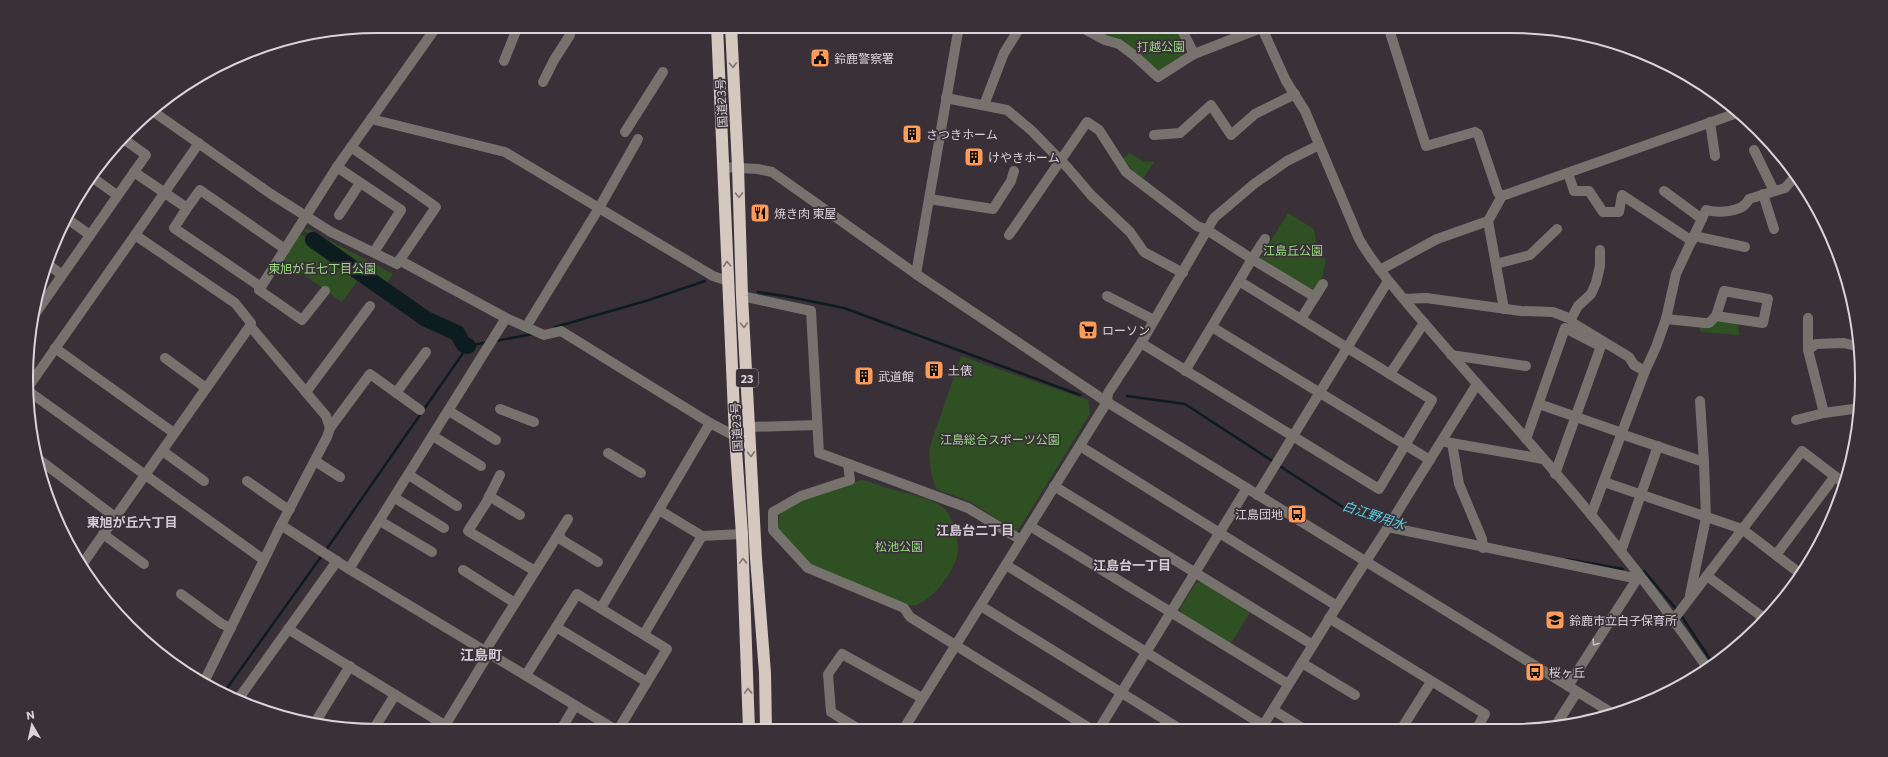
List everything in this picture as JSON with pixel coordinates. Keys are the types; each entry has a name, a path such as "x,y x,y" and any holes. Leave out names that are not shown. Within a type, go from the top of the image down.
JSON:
{"highway":[{"name":"国道23号","path":"717,33 735,436 742,534 749,724"},
{"name":"国道23号","path":"731,33 738,167 742,296 756,558 765,673 766,724"}],"street":[{"path":"258,291 337,167 432,33"},
{"path":"504,61 515,33"},
{"path":"916,274 958,33"},
{"path":"984,105 1004,53 1017,33"},
{"path":"1092,33 1105,40 1119,44 1158,77 1194,54 1246,33"},
{"path":"1184,33 1194,54"},
{"path":"1264,33 1305,111 1359,239 1380,270 1451,355 1591,515 1634,566 1639,576 1677,615 1705,664"},
{"path":"1390,33 1426,146 1475,132 1478,134 1498,193 1502,196"},
{"path":"542,82 570,35"},
{"path":"625,132 663,72"},
{"path":"1154,135 1180,133 1211,105 1231,135 1255,114 1295,94"},
{"path":"946,98 1007,110 1032,131 1077,180 1080,181 1091,195 1130,232 1144,252 1183,273"},
{"path":"157,114 331,232 398,262 506,318 544,335 561,330 710,423 735,436"},
{"path":"1504,309 1488,222 1502,196 1732,115"},
{"path":"371,119 505,152 713,276 728,281"},
{"path":"1009,235 1087,122 1099,130 1126,172 1197,226 1207,230 1315,297"},
{"path":"1710,122 1715,156"},
{"path":"529,328 638,140"},
{"path":"42,303 146,154 127,142"},
{"path":"33,380 199,143"},
{"path":"907,724 1107,402 1108,392 1141,343 1214,218 1254,184 1287,161 1319,145"},
{"path":"351,147 436,207 398,262"},
{"path":"1754,150 1774,191"},
{"path":"337,167 401,210 374,252"},
{"path":"723,167 758,169 776,175 916,274 1107,402 1607,710"},
{"path":"929,199 993,209 1011,181 1014,171"},
{"path":"134,172 187,208"},
{"path":"1568,173 1574,191 1589,191 1602,212 1619,212 1622,195 1693,239 1745,247"},
{"path":"96,180 117,195"},
{"path":"1591,515 1666,319 1676,274 1706,210 1721,212 1736,209 1747,203 1749,199 1785,188 1792,180"},
{"path":"339,215 360,183"},
{"path":"285,249 200,190 174,228 258,291 302,320 325,291"},
{"path":"1664,191 1702,219"},
{"path":"1763,194 1774,229"},
{"path":"71,222 90,235"},
{"path":"1380,270 1437,239 1488,222"},
{"path":"1496,264 1530,255 1557,229"},
{"path":"135,235 235,302 251,323 250,326 326,416 330,428"},
{"path":"1185,371 1265,239"},
{"path":"1571,319 1578,306 1590,294 1596,283 1600,266 1600,250"},
{"path":"51,267 62,274"},
{"path":"1257,495 1388,280"},
{"path":"1141,343 1379,489 1432,400 1239,281"},
{"path":"1301,319 1323,284"},
{"path":"1666,319 1705,324 1709,323 1716,316 1724,291 1768,299 1764,323 1716,316"},
{"path":"742,296 812,311 819,453 968,508 1021,540"},
{"path":"1107,296 1154,320"},
{"path":"1404,299 1426,298 1504,309 1553,312 1571,319 1573,322 1629,357 1634,365"},
{"path":"306,392 370,306"},
{"path":"349,569 395,498 506,318"},
{"path":"1808,318 1808,350 1824,413"},
{"path":"1390,374 1424,323"},
{"path":"85,560 250,326"},
{"path":"1212,326 1430,460"},
{"path":"1526,439 1565,328 1645,371"},
{"path":"1808,350 1816,344 1844,343 1853,345"},
{"path":"1555,474 1600,346"},
{"path":"55,348 174,433"},
{"path":"396,393 426,352"},
{"path":"1451,355 1526,366"},
{"path":"165,358 206,388"},
{"path":"206,678 281,525 315,461 330,428 370,374 420,410"},
{"path":"1264,724 1336,606 1477,384"},
{"path":"34,395 264,560"},
{"path":"1690,598 1706,518 1700,402"},
{"path":"1539,404 1704,462"},
{"path":"500,409 534,422"},
{"path":"1796,420 1824,413 1853,409"},
{"path":"449,411 496,440"},
{"path":"601,608 710,423"},
{"path":"750,427 817,425"},
{"path":"433,436 481,466"},
{"path":"1442,441 1543,459"},
{"path":"1452,443 1459,484 1482,544"},
{"path":"1080,446 1220,532 1336,606"},
{"path":"1621,551 1658,446"},
{"path":"163,450 204,481"},
{"path":"1677,615 1802,451 1840,480"},
{"path":"608,453 641,473"},
{"path":"315,461 340,477"},
{"path":"44,463 115,517"},
{"path":"848,464 850,480 801,496 773,512 773,530 808,568 904,608 910,617 1083,724"},
{"path":"409,475 458,506"},
{"path":"500,475 486,503 468,531 534,571"},
{"path":"1776,555 1835,476"},
{"path":"247,481 283,506 290,508"},
{"path":"1604,482 1640,496 1742,530 1796,571"},
{"path":"1054,486 1313,645"},
{"path":"1102,724 1247,488"},
{"path":"489,496 520,515"},
{"path":"395,498 444,528"},
{"path":"659,510 702,536 742,534"},
{"path":"444,724 515,602 568,519"},
{"path":"380,520 432,552"},
{"path":"1390,523 1629,577 1639,576"},
{"path":"281,525 349,569 606,724"},
{"path":"1030,526 1288,684"},
{"path":"103,534 144,564"},
{"path":"558,535 562,540 598,562"},
{"path":"644,634 702,536"},
{"path":"241,695 288,629 334,559"},
{"path":"1006,565 1257,724"},
{"path":"463,570 515,602"},
{"path":"1568,686 1639,576"},
{"path":"1707,576 1761,616"},
{"path":"181,594 222,624 231,628"},
{"path":"526,676 577,594 667,649 621,724"},
{"path":"981,606 1172,724"},
{"path":"1329,618 1431,682 1486,714 1479,724"},
{"path":"556,627 647,682"},
{"path":"288,629 350,666 440,724"},
{"path":"850,724 831,712 828,674 842,654 922,698"},
{"path":"1302,663 1355,695"},
{"path":"318,718 350,666"},
{"path":"1405,724 1431,682"},
{"path":"1559,720 1577,692"},
{"path":"377,724 394,695"},
{"path":"564,724 575,706"},
{"path":"1273,710 1296,724"}],"green space":[{"name":"打越公園","path":"1100,33 1180,33 1187,48 1186,53 1161,70 1158,70 1122,40"},
{"path":"1129,153 1145,162 1155,161 1142,180 1122,159"},
{"name":"江島丘公園","path":"1288,213 1314,229 1317,249 1326,260 1322,278 1314,292 1260,258"},
{"path":"308,229 393,274 384,286 303,230"},
{"name":"東旭が丘七丁目公園","path":"299,233 361,276 342,302 283,260"},
{"path":"1719,321 1738,323 1739,335 1701,332 1699,328 1709,326"},
{"name":"江島総合スポーツ公園","path":"961,356 1088,400 1090,414 1017,532 971,502 936,489 931,473 929,451"},
{"name":"松池公園","path":"861,480 930,500 944,508 951,518 958,543 956,560 950,573 935,592 929,598 916,605 904,605 811,566 777,527 781,512 790,505"},
{"path":"1203,582 1249,610 1249,614 1232,642 1227,644 1182,615 1180,608 1196,583"}],"waterway":[{"name":"白江野用水","path":"313,240 426,319 457,333 464,345 468,346"},
{"path":"555,327 649,300 705,281"},
{"path":"758,292 844,308 1080,395"},
{"path":"495,341 533,334"},
{"path":"326,550 468,346 488,342"},
{"name":"白江野用水","path":"1127,396 1185,404 1274,462"},
{"name":"白江野用水","path":"1278,465 1346,509 1389,520"},
{"name":"白江野用水","path":"1394,521 1406,526"},
{"path":"227,688 323,554"},
{"name":"白江野用水","path":"1566,559 1623,569"},
{"path":"1644,571 1677,610"},
{"path":"1680,614 1710,660"}],"place":[{"name":"鈴鹿警察署","path":"820,58"},
{"name":"さつきホーム","path":"912,134"},
{"name":"けやきホーム","path":"974,157"},
{"name":"焼き肉 東屋","path":"760,213"},
{"name":"ローソン","path":"1088,330"},
{"name":"土俵","path":"934,370"},
{"name":"武道館","path":"864,376"},
{"name":"江島団地","path":"1297,514"},
{"name":"鈴鹿市立白子保育所","path":"1555,620"},
{"name":"桜ヶ丘","path":"1535,672"}],"district":[{"name":"東旭が丘六丁目","path":"132,522"},
{"name":"江島台二丁目","path":"975,530"},
{"name":"江島台一丁目","path":"1132,565"},
{"name":"江島町","path":"481,654"}]}
